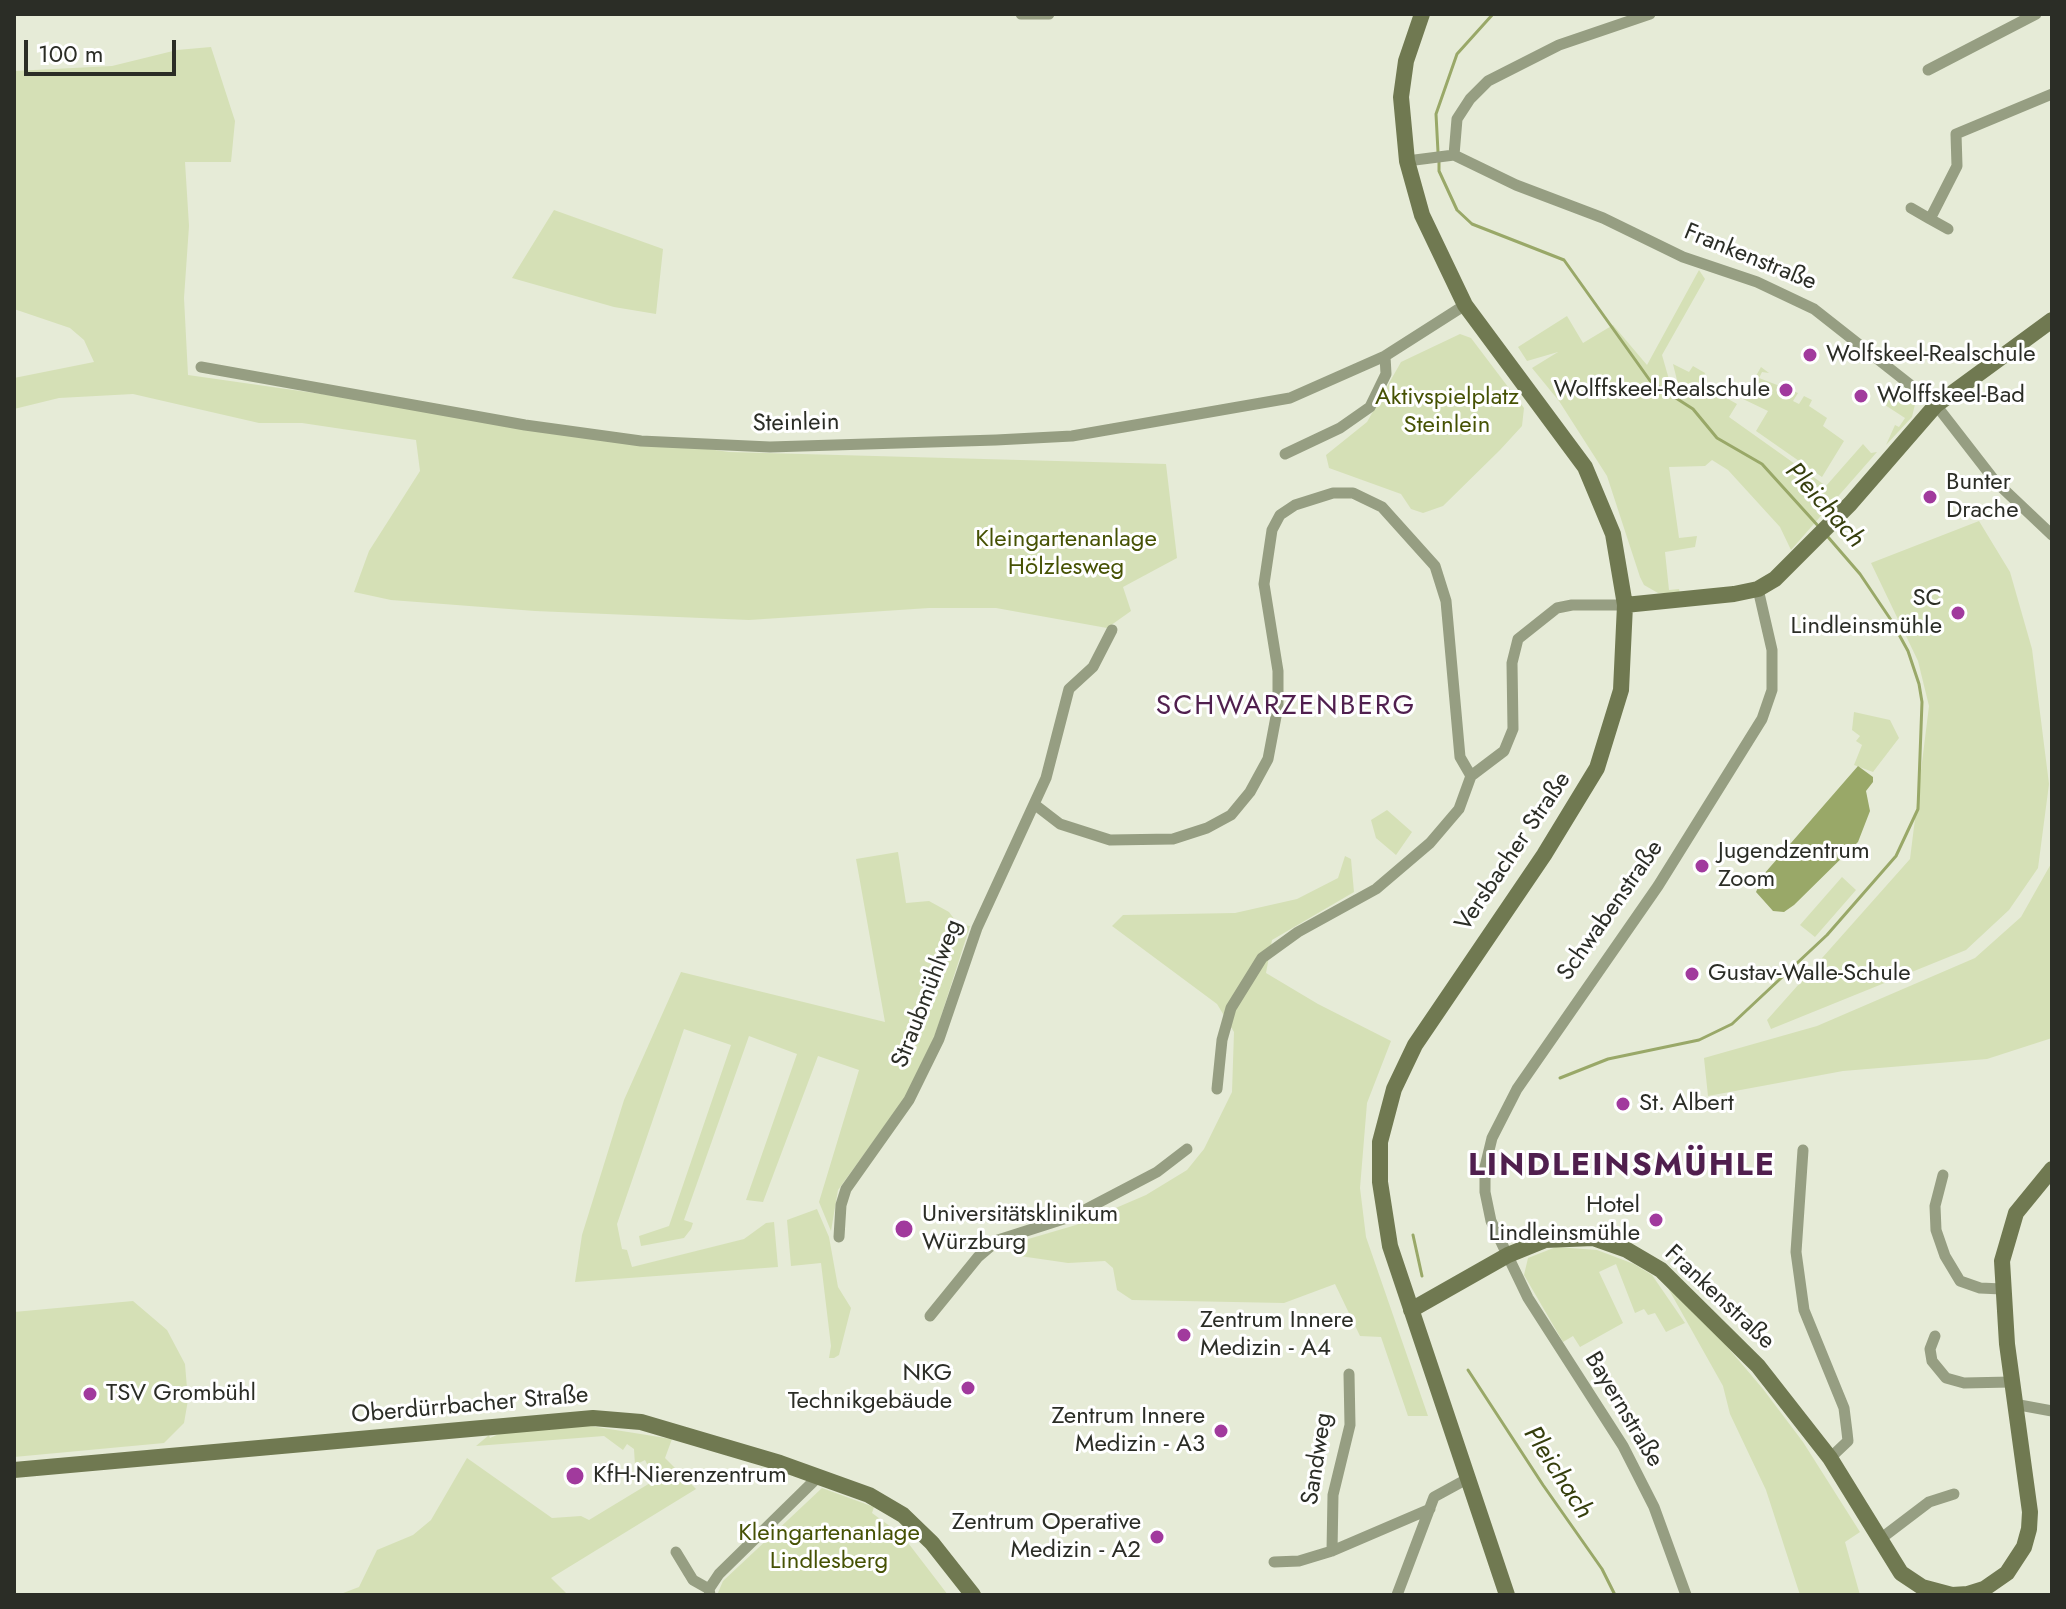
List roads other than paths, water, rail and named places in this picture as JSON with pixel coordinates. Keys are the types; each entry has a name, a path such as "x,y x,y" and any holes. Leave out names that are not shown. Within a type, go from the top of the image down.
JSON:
{"street":[{"path":"1021,14 1049,14"},
{"name":"Versbacher Straße","path":"1422,14 1406,61 1402,87 1407,161 1431,238 1465,305 1585,467 1613,534 1625,605 1621,690 1597,768 1544,855 1431,1016 1403,1067 1380,1142 1380,1182 1390,1246 1507,1595"},
{"path":"1407,161 1426,161 1454,155 1457,119 1470,99 1488,81 1559,45 1650,14"},
{"path":"1928,70 2036,14"},
{"path":"1930,219 1957,166 1956,134 2052,94"},
{"name":"Frankenstraße","path":"1454,155 1516,185 1603,218 1683,257 1795,299 1837,324 1936,405 1995,481 2052,535"},
{"path":"1911,208 1948,229"},
{"name":"Steinlein","path":"201,367 540,427 641,441 770,447 1072,436 1276,402 1322,387 1385,356 1465,305"},
{"path":"1217,1089 1222,1040 1231,1008 1262,958 1298,932 1376,889 1430,843 1459,809 1471,776 1504,751 1513,729 1512,663 1518,639 1531,626 1557,608 1586,604 1625,605 1758,589 1775,579 1808,548 1936,405 2052,320"},
{"path":"1285,454 1340,428 1370,407 1386,374 1385,356"},
{"path":"1034,804 1060,824 1110,840 1173,839 1207,828 1231,815 1250,792 1268,759 1278,706 1276,660 1264,584 1272,530 1280,515 1295,505 1333,493 1353,493 1382,507 1435,566 1446,601 1460,757 1471,776"},
{"name":"Schwabenstraße","path":"1508,1255 1486,1203 1489,1146 1517,1089 1658,886 1762,719 1772,690 1772,650 1758,589"},
{"name":"Straubmühlweg","path":"839,1237 841,1205 846,1189 909,1100 939,1039 968,951 1046,778 1069,689 1093,667 1112,630"},
{"path":"930,1316 978,1257 998,1240 1073,1216 1157,1172 1187,1149"},
{"path":"1803,1150 1796,1252 1804,1310 1844,1408 1848,1441 1830,1458"},
{"name":"Frankenstraße","path":"1411,1310 1508,1255 1545,1240 1593,1238 1617,1246 1661,1270 1758,1366 1830,1458 1901,1573 1922,1587 1952,1595 1968,1594 1984,1589 2007,1573 2024,1547 2030,1512 2011,1382 2002,1261 2016,1213 2052,1169"},
{"path":"1943,1175 1935,1206 1936,1230 1945,1256 1960,1281 1980,1288 2002,1289"},
{"name":"Bayernstraße","path":"1508,1255 1528,1298 1623,1446 1654,1507 1686,1595"},
{"path":"1935,1336 1930,1349 1932,1361 1946,1378 1964,1383 2011,1382"},
{"name":"Sandweg","path":"1332,1551 1333,1495 1350,1425 1349,1374"},
{"path":"2014,1404 2052,1411"},
{"name":"Oberdürrbacher Straße","path":"14,1470 593,1418 641,1422 819,1476 869,1495 903,1515 950,1563 973,1595"},
{"path":"676,1552 693,1580 710,1592 719,1574 819,1476"},
{"path":"1397,1595 1434,1497 1441,1490 1467,1479"},
{"path":"1879,1540 1929,1502 1954,1494"},
{"path":"1274,1562 1299,1561 1332,1551 1430,1509"}],"waterway":[{"name":"Pleichach","path":"1438,152 1436,114 1457,54 1493,14"},
{"name":"Pleichach","path":"1439,160 1439,171 1457,210 1472,224 1564,260 1651,382 1693,409 1717,438 1762,464 1820,528"},
{"name":"Pleichach","path":"1560,1078 1608,1059 1699,1040 1732,1024 1827,935 1896,856 1918,809 1922,702 1919,684 1908,651 1891,620 1860,574 1828,537"},
{"name":"Pleichach","path":"1413,1235 1422,1276"},
{"name":"Pleichach","path":"1468,1370 1602,1569 1615,1595"}],"place":[{"name":"Wolfskeel-Realschule","path":"1810,355"},
{"name":"Wolffskeel-Realschule","path":"1786,390"},
{"name":"Wolffskeel-Bad","path":"1861,396"},
{"name":"Bunter Drache","path":"1930,497"},
{"name":"SC Lindleinsmühle","path":"1958,613"},
{"name":"Jugendzentrum Zoom","path":"1702,866"},
{"name":"Gustav-Walle-Schule","path":"1692,974"},
{"name":"St. Albert","path":"1623,1104"},
{"name":"Hotel Lindleinsmühle","path":"1656,1220"},
{"name":"Universitätsklinikum Würzburg","path":"904,1229"},
{"name":"Zentrum Innere Medizin - A4","path":"1184,1335"},
{"name":"NKG Technikgebäude","path":"968,1388"},
{"name":"TSV Grombühl","path":"90,1394"},
{"name":"Zentrum Innere Medizin - A3","path":"1221,1431"},
{"name":"KfH-Nierenzentrum","path":"575,1476"},
{"name":"Zentrum Operative Medizin - A2","path":"1157,1537"}],"district":[{"name":"SCHWARZENBERG","path":"1286,707"},
{"name":"LINDLEINSMÜHLE","path":"1622,1167"}],"park label":[{"name":"Aktivspielplatz Steinlein","path":"1447,412"},
{"name":"Kleingartenanlage Hölzlesweg","path":"1066,554"},
{"name":"Kleingartenanlage Lindlesberg","path":"829,1548"}]}
